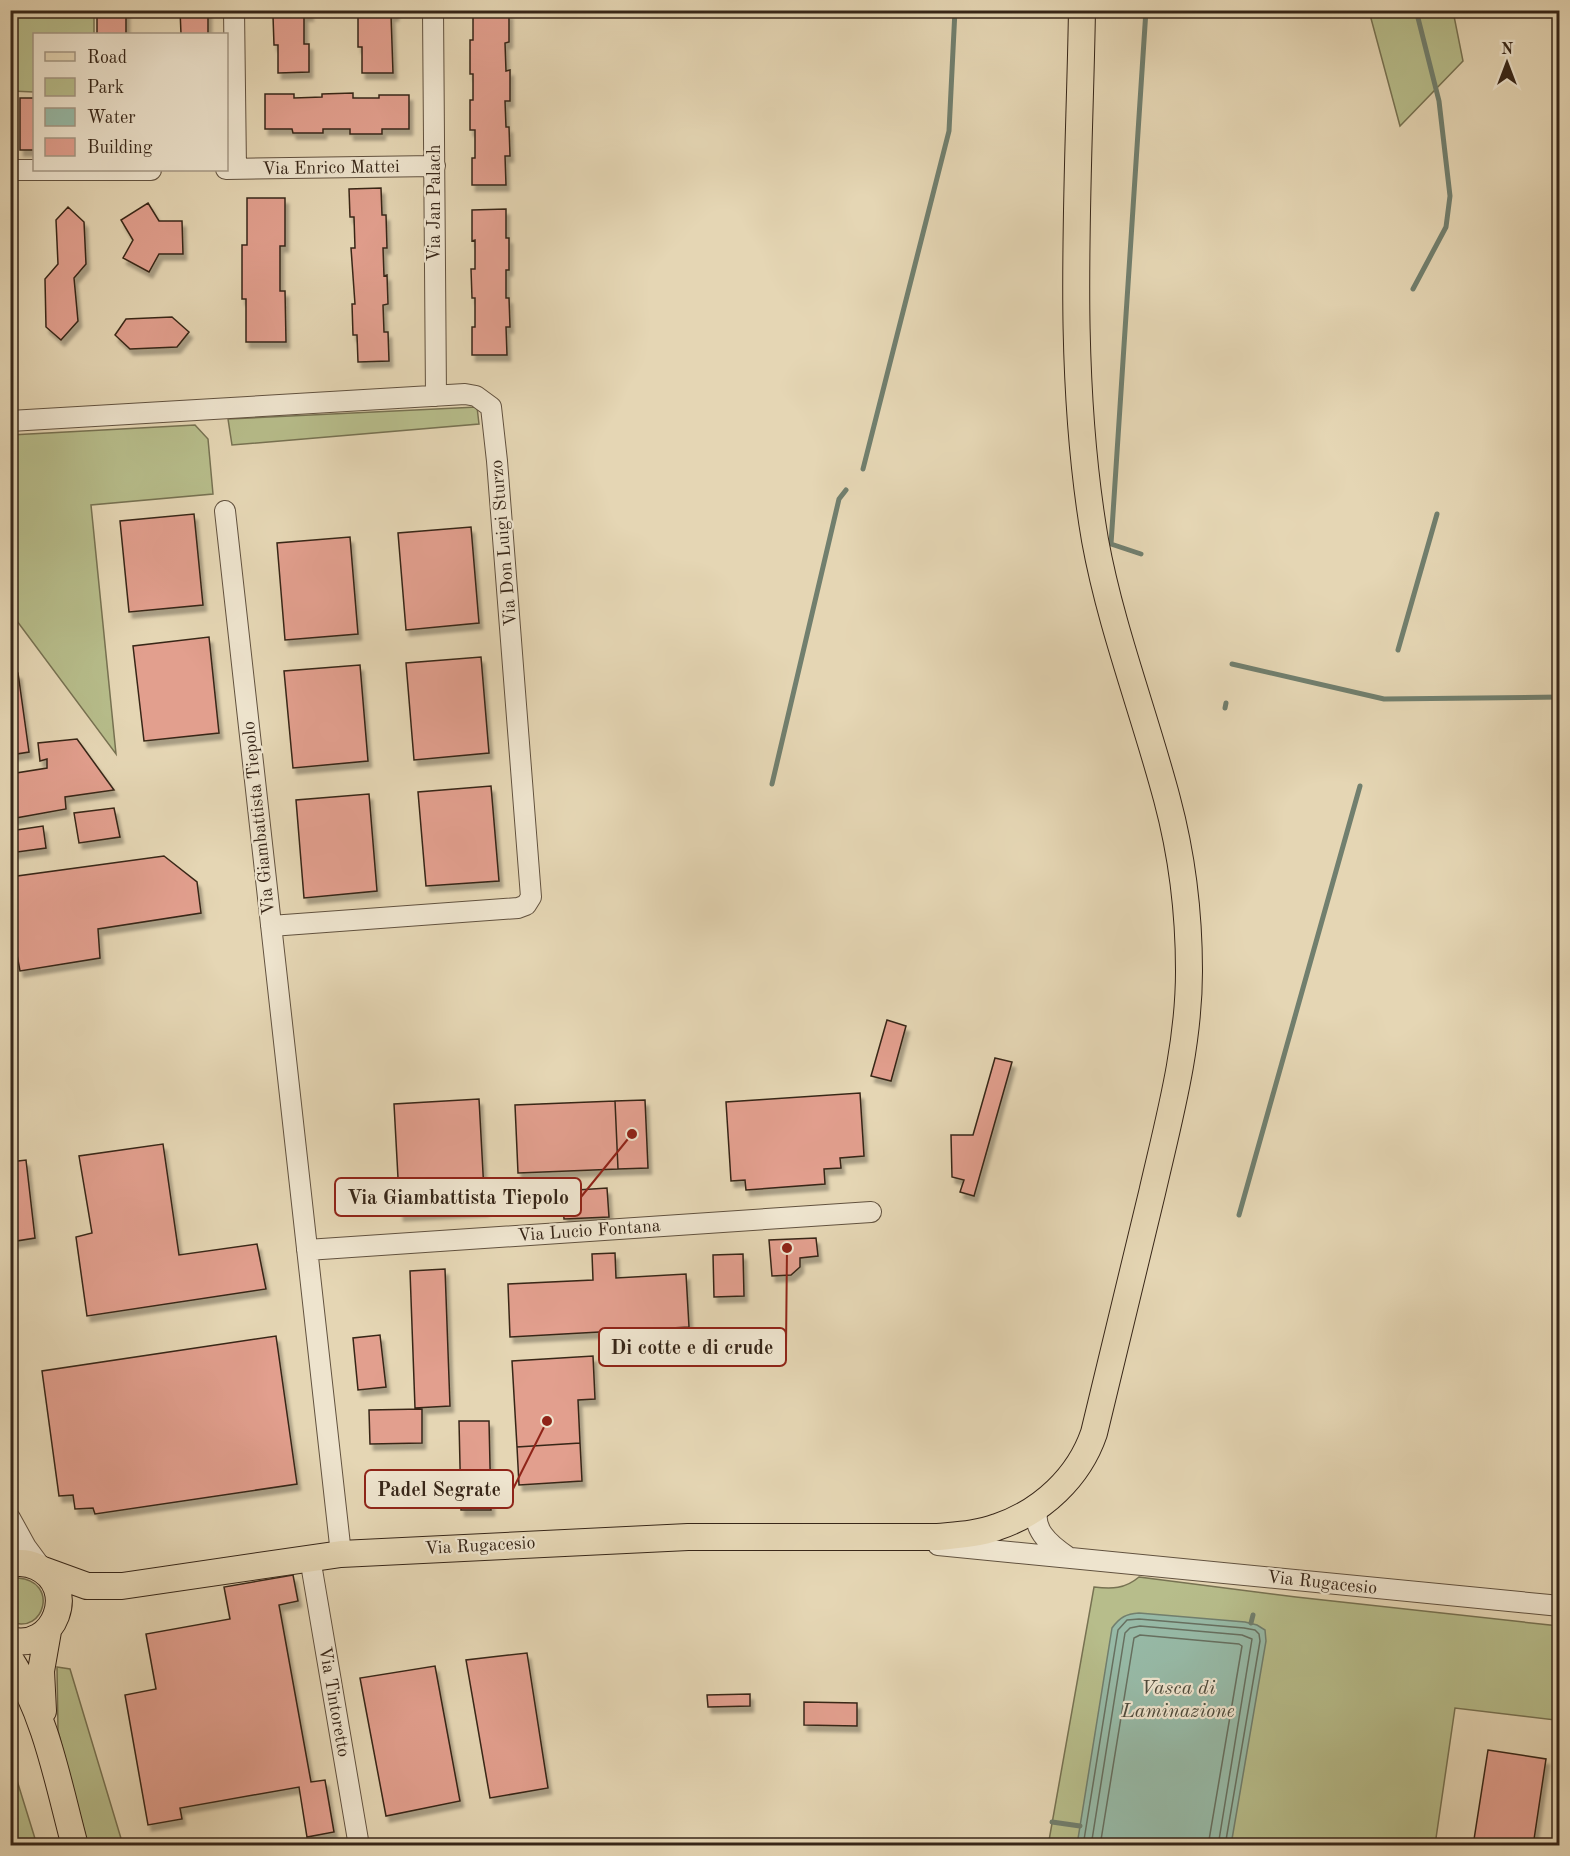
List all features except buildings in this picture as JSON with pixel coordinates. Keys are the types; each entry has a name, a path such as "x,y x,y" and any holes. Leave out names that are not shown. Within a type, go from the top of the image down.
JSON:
{"main road":[{"name":"Via Rugacesio","path":"10,1564 30,1564 87,1586 122,1586 341,1554 688,1537 911,1538 972,1533 1038,1513 1072,1474 1087,1450 1094,1433 1172,1108 1186,1035 1188,946 1180,857 1167,799 1104,588 1085,472 1077,363 1082,10"},
{"path":"43,1570 51,1577 60,1599 59,1610 52,1626 41,1671 46,1739"},
{"name":"Via Rugacesio","path":"10,1640 27,1641 38,1638 78,1605 122,1586"},
{"path":"10,1659 30,1697 46,1739 75,1845"}],"street":[{"path":"231,169 234,10"},
{"name":"Via Jan Palach","path":"433,10 436,396"},
{"name":"Via Enrico Mattei","path":"231,169 435,166"},
{"path":"10,170 33,170"},
{"name":"Via Don Luigi Sturzo","path":"10,421 465,394 486,401 493,413 532,892 529,902 518,909 271,926"},
{"name":"Via Giambattista Tiepolo","path":"225,511 341,1554"},
{"name":"Via Lucio Fontana","path":"307,1250 871,1212"},
{"path":"1038,1513 1044,1538 1077,1559"},
{"path":"10,1518 26,1547 43,1570"},
{"name":"Via Rugacesio","path":"841,1537 1560,1606"},
{"name":"Via Tintoretto","path":"310,1558 359,1845"}],"green space":[{"path":"11,10 94,11 94,33 33,33 33,92 11,91"},
{"path":"1369,11 1453,11 1463,61 1400,126"},
{"path":"477,407 479,424 232,445 228,419"},
{"path":"195,425 208,439 213,494 91,505 116,754 11,613 11,435"},
{"path":"1139,1577 1559,1626 1559,1689 1555,1720 1455,1708 1435,1845 1048,1846 1094,1587 1118,1587 1129,1584"},
{"path":"18,1578 31,1581 39,1588 43,1597 43,1606 39,1615 23,1624 11,1622 11,1580"},
{"path":"57,1667 70,1669 123,1845 88,1845 58,1731"},
{"path":"11,1761 37,1845 11,1845"}],"water":[{"name":"Vasca di Laminazione","path":"1139,1613 1245,1622 1265,1630 1266,1641 1231,1845 1077,1845 1112,1628 1124,1617"}],"waterway":[{"path":"863,469 949,131 955,10"},
{"path":"1141,554 1111,544 1146,10"},
{"path":"1413,289 1446,227 1450,196 1439,101 1416,10"},
{"path":"772,784 839,499 846,490"},
{"path":"1398,650 1437,514"},
{"path":"1232,664 1384,699 1560,697"},
{"path":"1225,708 1226,703"},
{"path":"1239,1215 1360,786"},
{"path":"1251,1623 1253,1615"},
{"path":"1052,1822 1080,1826"}],"place":[{"name":"Via Giambattista Tiepolo","path":"632,1134"},
{"name":"Di cotte e di crude","path":"787,1248"},
{"name":"Padel Segrate","path":"547,1421"}]}
